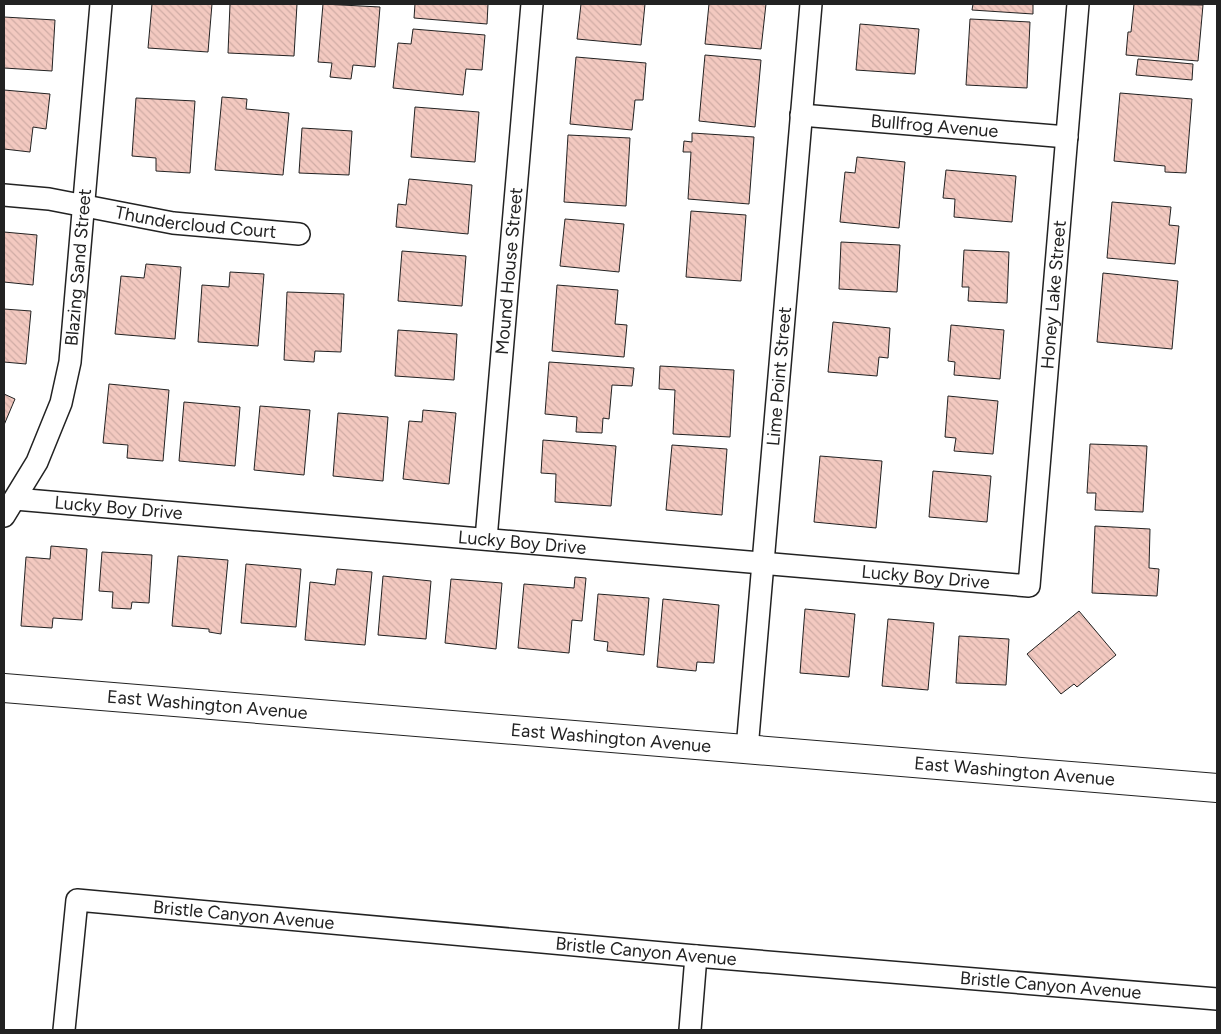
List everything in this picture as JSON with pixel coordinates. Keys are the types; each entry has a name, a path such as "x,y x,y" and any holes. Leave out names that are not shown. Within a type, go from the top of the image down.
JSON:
{"main road":[{"name":"East Washington Avenue","path":"4,688 1217,788"}],"street":[{"name":"Blazing Sand Street","path":"9,508 37,462 61,403 70,362 101,4"},
{"name":"Mound House Street","path":"486,539 532,4"},
{"name":"Lime Point Street","path":"747,749 811,4"},
{"name":"Honey Lake Street","path":"1029,586 1078,4"},
{"name":"Bullfrog Avenue","path":"801,115 1067,137"},
{"name":"Thundercloud Court","path":"4,195 49,199 173,223 298,234"},
{"name":"Lucky Boy Drive","path":"9,508 486,539 1029,586"},
{"name":"Bristle Canyon Avenue","path":"64,1030 77,900 696,956 1217,1000"},
{"path":"690,1030 696,956"}],"building":[{"path":"152,4 212,4 208,52 148,48"},
{"path":"230,4 297,4 294,56 228,53"},
{"path":"323,4 380,7 375,67 353,65 351,79 330,77 332,63 318,62"},
{"path":"415,4 488,4 487,24 414,18"},
{"path":"581,4 645,4 641,45 577,39"},
{"path":"709,4 766,4 761,49 705,44"},
{"path":"973,4 1033,4 1033,14 972,10"},
{"path":"1134,4 1203,5 1198,61 1126,55 1128,32 1131,32"},
{"path":"4,17 55,20 52,71 4,68"},
{"path":"970,19 1030,22 1027,88 966,85"},
{"path":"860,24 919,29 915,74 856,70"},
{"path":"413,29 485,35 482,70 466,69 463,95 393,88 398,43 411,44"},
{"path":"705,55 761,60 755,127 699,121"},
{"path":"576,57 646,63 643,100 635,100 632,130 570,124"},
{"path":"1138,59 1193,64 1192,80 1136,75"},
{"path":"4,90 50,94 46,129 33,127 30,152 4,149"},
{"path":"1120,93 1192,99 1186,173 1165,172 1165,166 1114,161"},
{"path":"222,97 247,99 246,109 289,113 283,175 215,170"},
{"path":"136,98 195,101 190,173 156,171 156,158 132,156"},
{"path":"415,107 479,112 475,162 411,157"},
{"path":"302,128 352,131 349,175 299,173"},
{"path":"692,133 754,137 749,204 688,199 691,152 683,152 684,141 692,142"},
{"path":"568,135 630,138 626,206 564,202"},
{"path":"857,157 905,162 899,228 840,222 845,172 855,173"},
{"path":"946,170 1016,176 1012,222 954,217 955,199 943,198"},
{"path":"409,179 472,185 468,234 396,227 398,204 406,205"},
{"path":"1112,202 1171,207 1169,225 1179,226 1175,264 1107,258"},
{"path":"691,211 746,215 741,281 686,277"},
{"path":"565,219 624,224 619,272 560,266"},
{"path":"4,232 37,235 33,285 4,282"},
{"path":"841,242 900,245 897,292 839,289"},
{"path":"964,250 1009,252 1007,303 968,301 969,287 962,287"},
{"path":"402,251 466,256 462,306 398,301"},
{"path":"146,264 181,267 175,339 115,334 121,276 144,278"},
{"path":"230,272 264,274 258,346 198,342 202,285 229,287"},
{"path":"1103,273 1178,281 1172,349 1097,342"},
{"path":"557,285 618,290 615,324 627,325 624,357 552,351"},
{"path":"287,292 344,294 341,352 315,351 314,362 284,360"},
{"path":"4,309 31,311 26,364 4,362"},
{"path":"833,322 890,328 888,358 879,357 877,376 828,372"},
{"path":"951,325 1004,330 1000,379 954,375 955,362 948,361"},
{"path":"398,330 457,334 454,380 395,376"},
{"path":"549,362 634,368 632,386 612,385 609,419 603,418 602,433 576,432 577,417 545,414"},
{"path":"660,366 734,370 730,437 673,434 675,390 659,389"},
{"path":"109,384 169,390 163,461 127,458 128,445 103,443"},
{"path":"4,394 15,399 4,425"},
{"path":"948,396 998,401 993,454 954,451 956,438 945,437"},
{"path":"184,402 240,407 235,466 179,461"},
{"path":"260,406 310,410 304,475 254,470"},
{"path":"423,410 456,413 449,484 403,479 409,421 422,422"},
{"path":"338,413 388,417 383,481 333,476"},
{"path":"543,440 616,446 611,506 555,502 556,474 541,473"},
{"path":"1090,444 1147,446 1143,512 1095,510 1096,493 1087,493"},
{"path":"672,445 727,449 722,515 666,510"},
{"path":"820,456 882,461 876,528 814,522"},
{"path":"933,471 991,476 987,522 929,517"},
{"path":"1095,526 1150,529 1149,568 1159,569 1157,596 1092,593"},
{"path":"51,546 87,549 82,620 53,618 52,628 21,626 26,557 50,559"},
{"path":"102,552 152,555 149,603 132,602 131,609 112,608 113,592 99,591"},
{"path":"178,556 228,560 221,634 209,632 209,629 172,626"},
{"path":"246,564 301,569 296,627 241,623"},
{"path":"337,569 372,572 365,645 305,640 310,582 335,585"},
{"path":"383,576 431,581 426,639 378,635"},
{"path":"575,577 586,578 582,621 572,620 569,653 518,648 524,584 574,588"},
{"path":"451,579 502,583 496,649 445,643"},
{"path":"598,594 649,598 644,655 607,651 608,642 594,640"},
{"path":"663,599 719,605 714,663 697,662 696,671 657,667"},
{"path":"805,609 855,614 849,677 800,673"},
{"path":"1079,611 1116,655 1077,687 1074,684 1061,694 1027,654"},
{"path":"888,619 934,623 928,690 882,686"},
{"path":"959,636 1009,639 1006,685 956,683"}]}
